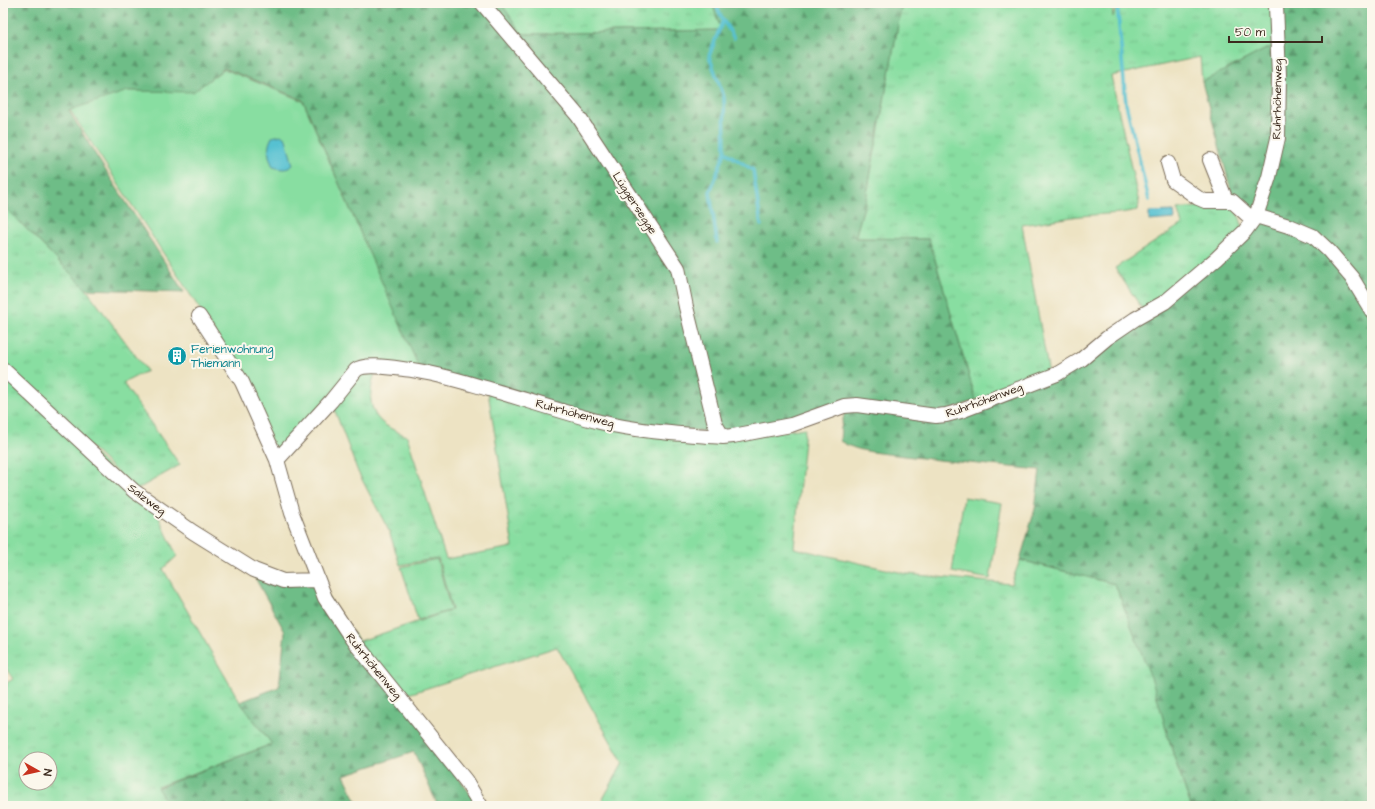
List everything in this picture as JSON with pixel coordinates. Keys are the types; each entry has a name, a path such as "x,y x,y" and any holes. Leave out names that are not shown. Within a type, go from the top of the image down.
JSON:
{"street":[{"name":"Lüggersegge","path":"482,3 578,116 678,268 686,308 715,424 723,436"},
{"name":"Ruhrhöhenweg","path":"482,806 466,781 352,639 325,598 292,513 278,460 331,401 358,367 398,368 425,372 601,422 662,432 723,436 733,436 792,425 844,406 856,405 936,416 946,415 961,411 1057,374 1082,359 1107,338 1165,302 1217,258 1245,231 1255,218 1269,177 1278,138 1279,75 1277,3"},
{"path":"1210,160 1226,200"},
{"path":"1168,163 1173,180 1198,198 1205,201 1232,201 1255,218 1292,227 1313,236 1329,251 1352,278 1372,311"},
{"path":"199,316 242,382 278,460"},
{"name":"Salzweg","path":"3,369 134,491 193,532 254,570 283,581 317,580"}],"green space":[{"path":"3,3 501,3 522,34 721,30 712,3 902,3 866,199 855,238 929,239 976,400 942,413 853,403 729,434 601,420 419,368 303,100 224,68 193,93 128,91 69,111 184,292 86,289 3,205"},
{"path":"500,3 712,3 722,30 522,34"},
{"path":"902,3 1112,3 1113,17 1117,3 1274,3 1275,47 1268,48 1202,82 1200,57 1111,76 1139,203 1138,210 1079,216 1022,225 1049,374 976,400 929,239 855,238 866,199"},
{"path":"1281,3 1372,3 1372,806 1191,806 1174,757 1153,683 1115,584 1020,560 1035,509 1040,470 871,452 855,448 840,441 845,411 854,409 938,419 1058,375 1246,232 1271,178"},
{"path":"1275,47 1277,138 1253,218 1232,194 1202,82 1268,48"},
{"path":"224,69 303,101 419,368 355,367 277,453 227,351 70,110 128,91 193,92"},
{"path":"3,205 86,289 147,371 123,383 180,465 136,490 3,365"},
{"path":"1205,206 1232,207 1240,218 1242,230 1215,254 1143,310 1115,268 1182,224 1177,209"},
{"path":"377,368 371,394 373,409 382,423 407,436 446,559 513,547 488,392 723,440 805,428 794,548 907,574 1011,584 1020,560 1115,584 1154,683 1174,757 1191,806 599,806 623,763 557,647 402,696 357,642 452,610 438,558 400,565 389,531 358,472 332,403 358,370"},
{"path":"3,372 155,509 177,556 163,569 240,702 272,744 157,787 169,806 3,806 3,685 13,679 3,664"},
{"path":"964,497 1002,503 990,579 952,572"},
{"path":"437,559 451,610 418,620 401,567"},
{"path":"253,574 316,582 479,806 438,806 414,752 344,775 359,806 169,806 157,788 272,744 240,702 279,687 285,632"}],"water":[{"path":"281,135 286,139 293,165 286,169 273,167 268,152 272,137"},
{"path":"1174,211 1175,219 1149,221 1149,212"}],"waterway":[{"path":"715,3 723,20 709,56 724,97 725,152 710,192 717,242"},
{"path":"1117,3 1126,104 1149,200"},
{"path":"723,20 734,38"},
{"path":"725,152 753,170 761,225"}],"place":[{"name":"Ferienwohnung Thiemann","path":"177,356"}]}
